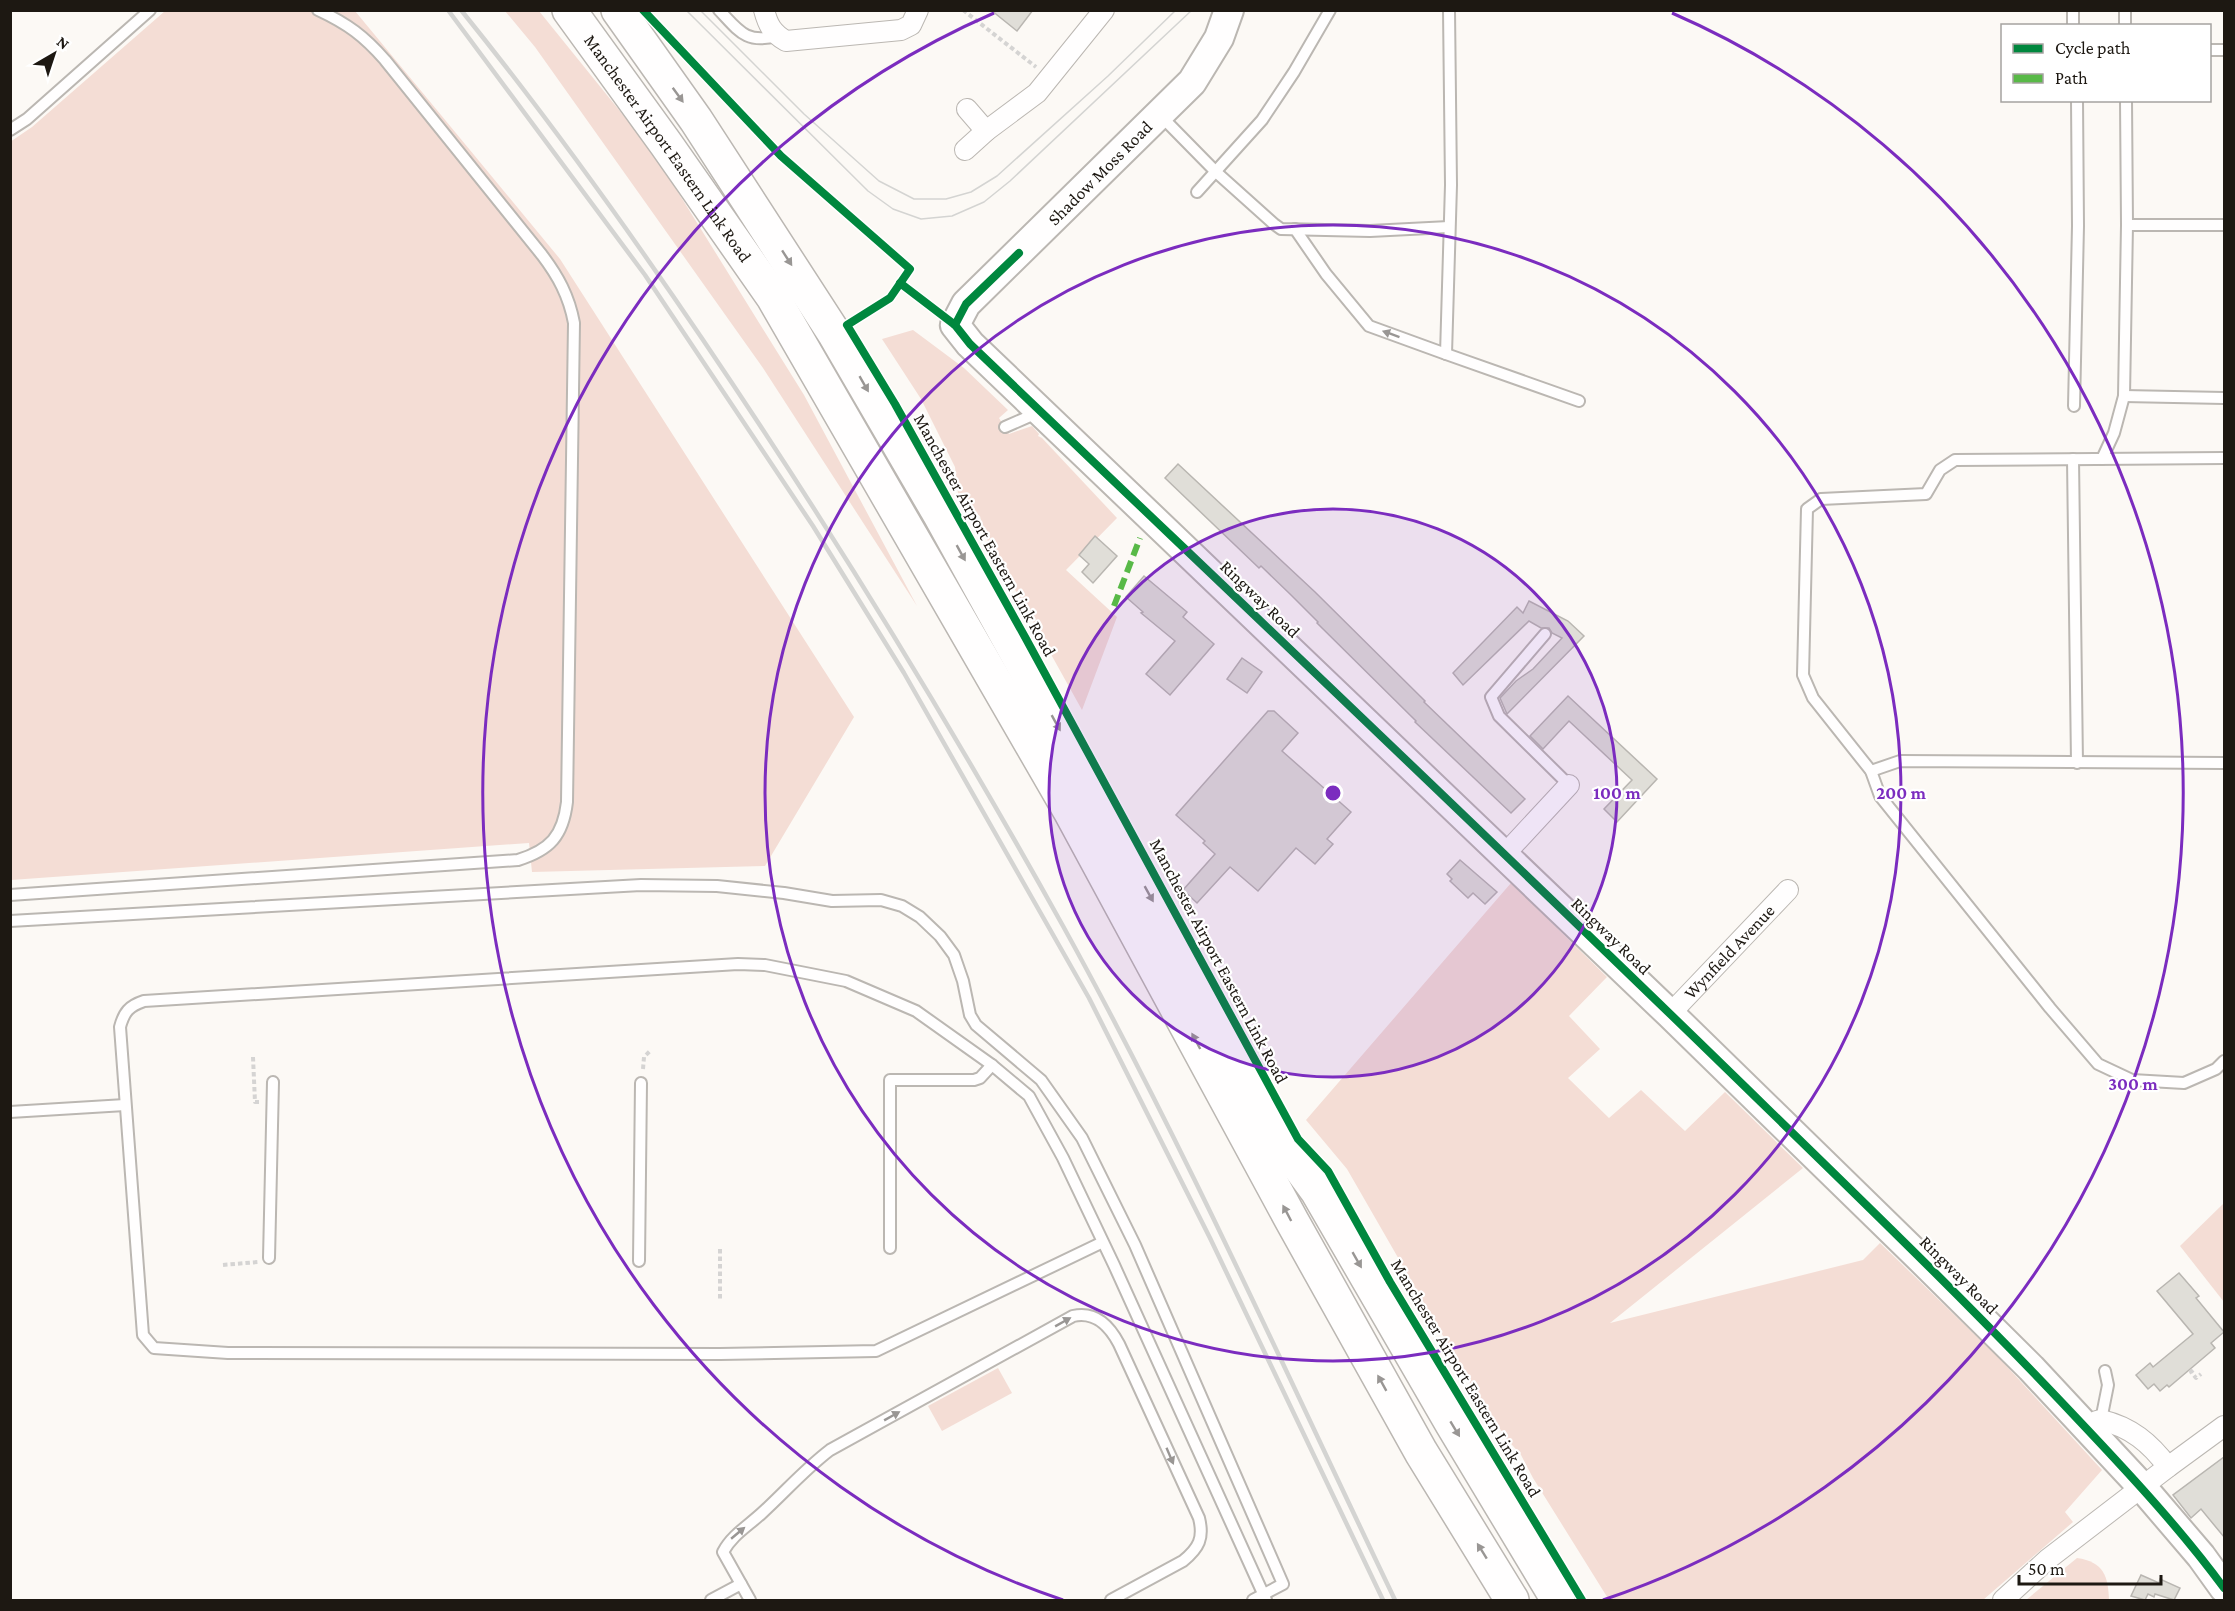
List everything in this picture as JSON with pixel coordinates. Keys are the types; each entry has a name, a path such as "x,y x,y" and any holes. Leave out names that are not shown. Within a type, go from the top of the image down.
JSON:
{"highway":[{"name":"Manchester Airport Eastern Link Road","path":"569,10 773,297 1070,811 1292,1221 1421,1452 1512,1600"},
{"name":"Manchester Airport Eastern Link Road","path":"618,10 702,130 834,333 952,536 1292,1157 1317,1191 1452,1424 1558,1600"}],"street":[{"path":"764,10 769,26 777,36 786,41 901,30 910,26 918,10"},
{"path":"965,150 986,131 1037,93 1104,10"},
{"name":"Shadow Moss Road","path":"956,325 966,304 1192,82 1219,38 1229,10"},
{"path":"967,109 986,131"},
{"name":"Ringway Road","path":"956,325 970,344 1670,1014 2023,1360 2094,1424 2142,1487 2201,1556 2224,1588"},
{"path":"1504,855 1569,785"},
{"name":"Wynfield Avenue","path":"1670,1014 1788,890"},
{"name":"Ringway Road","path":"2094,1424 2126,1428 2153,1447 2168,1467"},
{"path":"2003,1600 2048,1559 2224,1426"}],"lane":[{"path":"10,130 27,119 150,10"},
{"path":"10,895 518,860 537,854 550,844 565,819 574,323 570,302 542,255 385,60 358,32 318,10"},
{"path":"719,10 740,32 760,40 777,36"},
{"path":"1197,192 1262,120 1294,72 1330,10"},
{"path":"1446,354 1451,185 1449,10"},
{"path":"2074,406 2078,226 2077,102"},
{"path":"2102,459 2114,433 2124,396 2127,225 2126,102"},
{"path":"1159,114 1216,172 1281,229 1370,231 1449,227"},
{"path":"2127,225 2224,225"},
{"path":"1295,229 1326,274 1369,326 1579,401"},
{"path":"2124,396 2224,398"},
{"path":"1005,427 1040,411"},
{"path":"2224,458 1955,460 1940,470 1926,494 1821,499 1807,509 1803,675 1814,698 1871,771 1880,796 2050,1008 2098,1064 2132,1080 2184,1083 2216,1069 2224,1061"},
{"path":"2073,459 2077,763"},
{"path":"1545,634 1491,697 1499,716 1569,785"},
{"path":"1871,771 1900,761 2224,763"},
{"path":"10,921 641,885 717,886 832,901 881,900 902,906 920,917 940,936 954,955 963,981 970,1015 976,1025 1041,1080 1082,1138 1098,1168 1187,1362 1283,1584 1265,1598 1253,1600"},
{"path":"1103,1242 876,1351 720,1354 228,1353 163,1350 154,1348 143,1335 120,1028 124,1015 131,1005 144,1001 738,964 765,965 846,981 916,1011 992,1065 1029,1096 1063,1158 1103,1242 1265,1598"},
{"path":"890,1248 890,1080 974,1080 980,1078 992,1065"},
{"path":"269,1258 273,1082"},
{"path":"639,1261 641,1083"},
{"path":"10,1112 125,1106"},
{"path":"750,1600 723,1552 729,1540 762,1513 816,1460 830,1450 1073,1316 1084,1314 1098,1318 1113,1332 1199,1518 1202,1532 1199,1543 1190,1556 1111,1600"},
{"path":"2094,1424 2108,1385 2105,1371"},
{"path":"711,1600 741,1584"}],"path":[{"path":"963,10 1050,79"},
{"path":"643,1065 644,1057 650,1051"},
{"path":"253,1057 253,1066"},
{"path":"720,1249 720,1300"},
{"path":"223,1265 244,1263"},
{"path":"2193,1370 2191,1372 2196,1378 2201,1374"}],"shaded area":[{"path":"165,11 355,11 560,259 854,717 765,866 532,872 529,843 11,880 10,142 32,127"},
{"path":"505,11 539,11 653,152 804,395 917,606 763,368 535,47"},
{"path":"913,330 964,368 1008,410 999,418 1009,434 1032,426 1039,434 1038,436 1117,518 1066,570 1117,617 1082,710 984,534 980,516 959,501 955,467 921,399 882,339"},
{"path":"1511,883 1607,977 1569,1016 1600,1049 1568,1078 1609,1118 1641,1090 1685,1131 1725,1092 1803,1168 1610,1323 1863,1260 1880,1243 2000,1359 2102,1470 2065,1512 2073,1522 1983,1600 1609,1600 1521,1455 1506,1438 1469,1381 1347,1169 1306,1120"},
{"path":"2224,1203 2224,1302 2180,1246"},
{"path":"998,1368 1012,1393 942,1431 928,1406"},
{"path":"2077,1558 2093,1563 2103,1572 2106,1577 2109,1600 2026,1600"}],"building":[{"path":"991,10 1033,10 1017,31"},
{"path":"1178,464 1315,592 1424,702 1525,799 1511,813 1415,722 1290,594 1261,566 1259,568 1165,478"},
{"path":"1095,536 1117,556 1093,583 1082,572 1089,564 1079,555"},
{"path":"1144,576 1187,612 1183,617 1214,644 1170,695 1146,674 1175,641 1141,613 1143,612 1126,597"},
{"path":"1529,601 1568,621 1584,636 1507,714 1500,698 1516,681 1533,669 1562,638 1552,633 1549,628 1541,628 1529,621 1463,685 1453,673 1517,607 1523,613"},
{"path":"1242,658 1262,672 1247,693 1227,679"},
{"path":"1568,696 1657,779 1617,822 1604,809 1632,780 1569,721 1543,749 1530,736"},
{"path":"1268,711 1274,711 1298,733 1282,751 1351,812 1327,839 1333,844 1315,864 1296,848 1258,891 1230,867 1197,903 1183,890 1215,854 1203,843 1205,841 1176,815"},
{"path":"1460,860 1497,892 1485,904 1473,893 1468,898 1450,881 1452,879 1447,874"},
{"path":"2179,1273 2199,1296 2196,1298 2224,1332 2211,1343 2215,1348 2169,1387 2167,1385 2160,1391 2154,1384 2148,1389 2136,1375 2150,1363 2153,1367 2193,1334 2157,1291"},
{"path":"2224,1457 2224,1537 2201,1509 2191,1518 2173,1495"},
{"path":"2141,1575 2159,1583 2160,1579 2180,1588 2174,1600 2155,1594 2154,1597 2148,1594 2145,1600 2131,1596"}],"tram line":[{"path":"686,10 868,191 893,209 921,219 952,216 984,202 1010,181 1192,10"},
{"path":"700,10 804,114 879,181 914,199 946,199 971,192 997,176 1108,76 1176,10"}],"railway":[{"path":"448,10 645,275 813,526 904,673 1089,998 1210,1238 1383,1600"},
{"path":"461,10 580,165 693,325 843,554 992,800 1063,926 1151,1092 1395,1600"}],"marked path":[{"path":"1114,606 1140,538"}],"cycle path":[{"path":"643,10 781,156 910,269 890,298 847,325 895,404 1025,637 1298,1139 1328,1171 1390,1282 1582,1600"},
{"path":"955,325 966,304 1019,253"},
{"path":"900,283 955,325 970,344 1573,920 1891,1229 2047,1387 2121,1466 2224,1588"}]}
